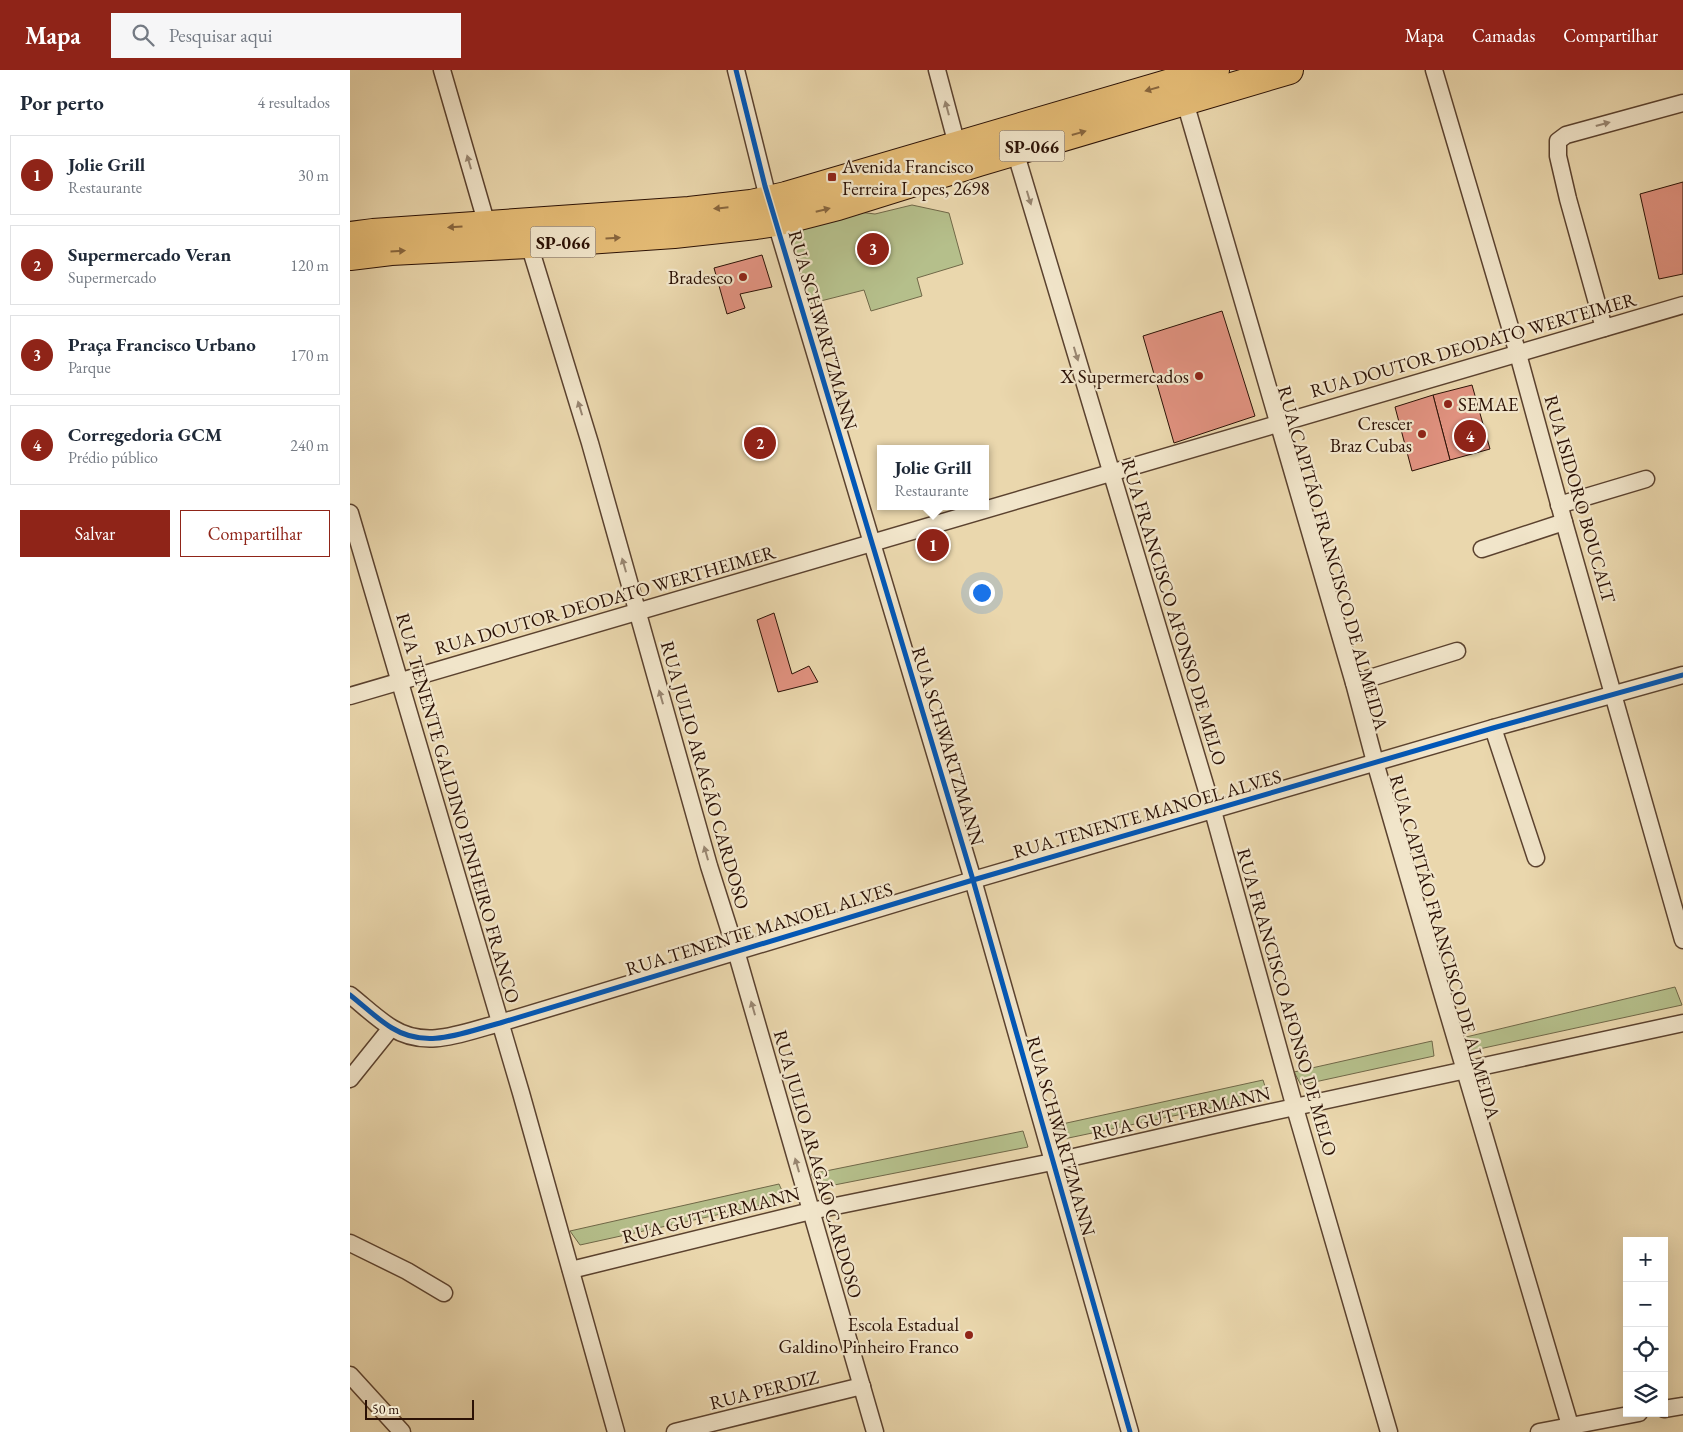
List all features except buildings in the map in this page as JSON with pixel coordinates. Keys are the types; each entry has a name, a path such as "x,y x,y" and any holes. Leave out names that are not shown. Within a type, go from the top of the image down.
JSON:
{"highway":[{"name":"SP-066","path":"773,211 957,145 1215,70"},
{"name":"SP-066","path":"350,256 750,204 773,211 838,206 1015,151 1289,70"},
{"name":"SP-066","path":"350,236 373,232 487,225 522,234"}],"street":[{"path":"442,70 487,225"},
{"name":"RUA SCHWARTZMANN","path":"736,70 773,211 973,880 1130,1432"},
{"path":"937,70 957,145"},
{"name":"RUA ISIDORO BOUCALT","path":"1434,70 1518,354 1683,940"},
{"name":"RUA CAPITÃO FRANCISCO DE ALMEIDA","path":"1185,102 1465,1072 1571,1428"},
{"path":"1604,328 1566,190 1558,156 1558,141 1574,133 1683,103"},
{"name":"RUA FRANCISCO AFONSO DE MELO","path":"1015,151 1213,810 1295,1108 1389,1432"},
{"name":"RUA JULIO ARAGÃO CARDOSO","path":"522,234 590,443 707,856 875,1432"},
{"name":"RUA DOUTOR DEODATO WERTEIMER","path":"989,509 1683,305"},
{"path":"1559,505 1646,479"},
{"name":"RUA DOUTOR DEODATO WERTEIMER","path":"872,544 986,510"},
{"name":"RUA TENENTE GALDINO PINHEIRO FRANCO","path":"350,513 500,1023 616,1432"},
{"path":"1482,549 1564,522"},
{"name":"RUA DOUTOR DEODATO WERTHEIMER","path":"350,696 872,544"},
{"path":"1354,683 1457,651"},
{"name":"RUA TENENTE MANOEL ALVES","path":"350,995 390,1028 424,1040 437,1039 500,1023 973,880 1375,762 1683,675"},
{"path":"1494,728 1536,858"},
{"name":"RUA GUTTERMANN","path":"570,1270 811,1212 1052,1162 1683,1023"},
{"path":"350,1079 390,1028"},
{"path":"350,1243 407,1271 444,1293"},
{"path":"350,1375 402,1432"},
{"name":"RUA PERDIZ","path":"675,1432 862,1386"},
{"path":"1668,1408 1683,1406"},
{"path":"1539,1432 1571,1428 1623,1416"}],"green space":[{"path":"912,205 949,213 963,264 917,278 922,296 871,311 864,290 805,305 782,235 851,211 875,214"},
{"path":"1675,987 1682,1005 1470,1051 1466,1037"},
{"path":"1432,1041 1434,1056 1301,1085 1294,1072"},
{"path":"1263,1080 1268,1096 1059,1140 1053,1126"},
{"path":"1023,1131 1028,1147 819,1188 811,1174"},
{"path":"779,1184 784,1195 780,1201 580,1245 570,1231"}],"cycle path":[{"path":"736,70 765,186 973,880 1130,1432"},
{"path":"350,995 376,1017 405,1034 419,1038 446,1037 459,1034 973,880 1493,728 1683,675"}],"place":[{"name":"Avenida Francisco Ferreira Lopes, 2698","path":"832,177"},
{"name":"Praça Francisco Urbano","path":"873,249"},
{"name":"Bradesco","path":"743,277"},
{"name":"X Supermercados","path":"1199,376"},
{"name":"SEMAE","path":"1448,404"},
{"name":"Crescer Braz Cubas","path":"1422,434"},
{"name":"Corregedoria GCM","path":"1470,436"},
{"name":"Supermercado Veran","path":"760,443"},
{"name":"Jolie Grill","path":"933,545"},
{"name":"Escola Estadual Galdino Pinheiro Franco","path":"969,1335"}]}
